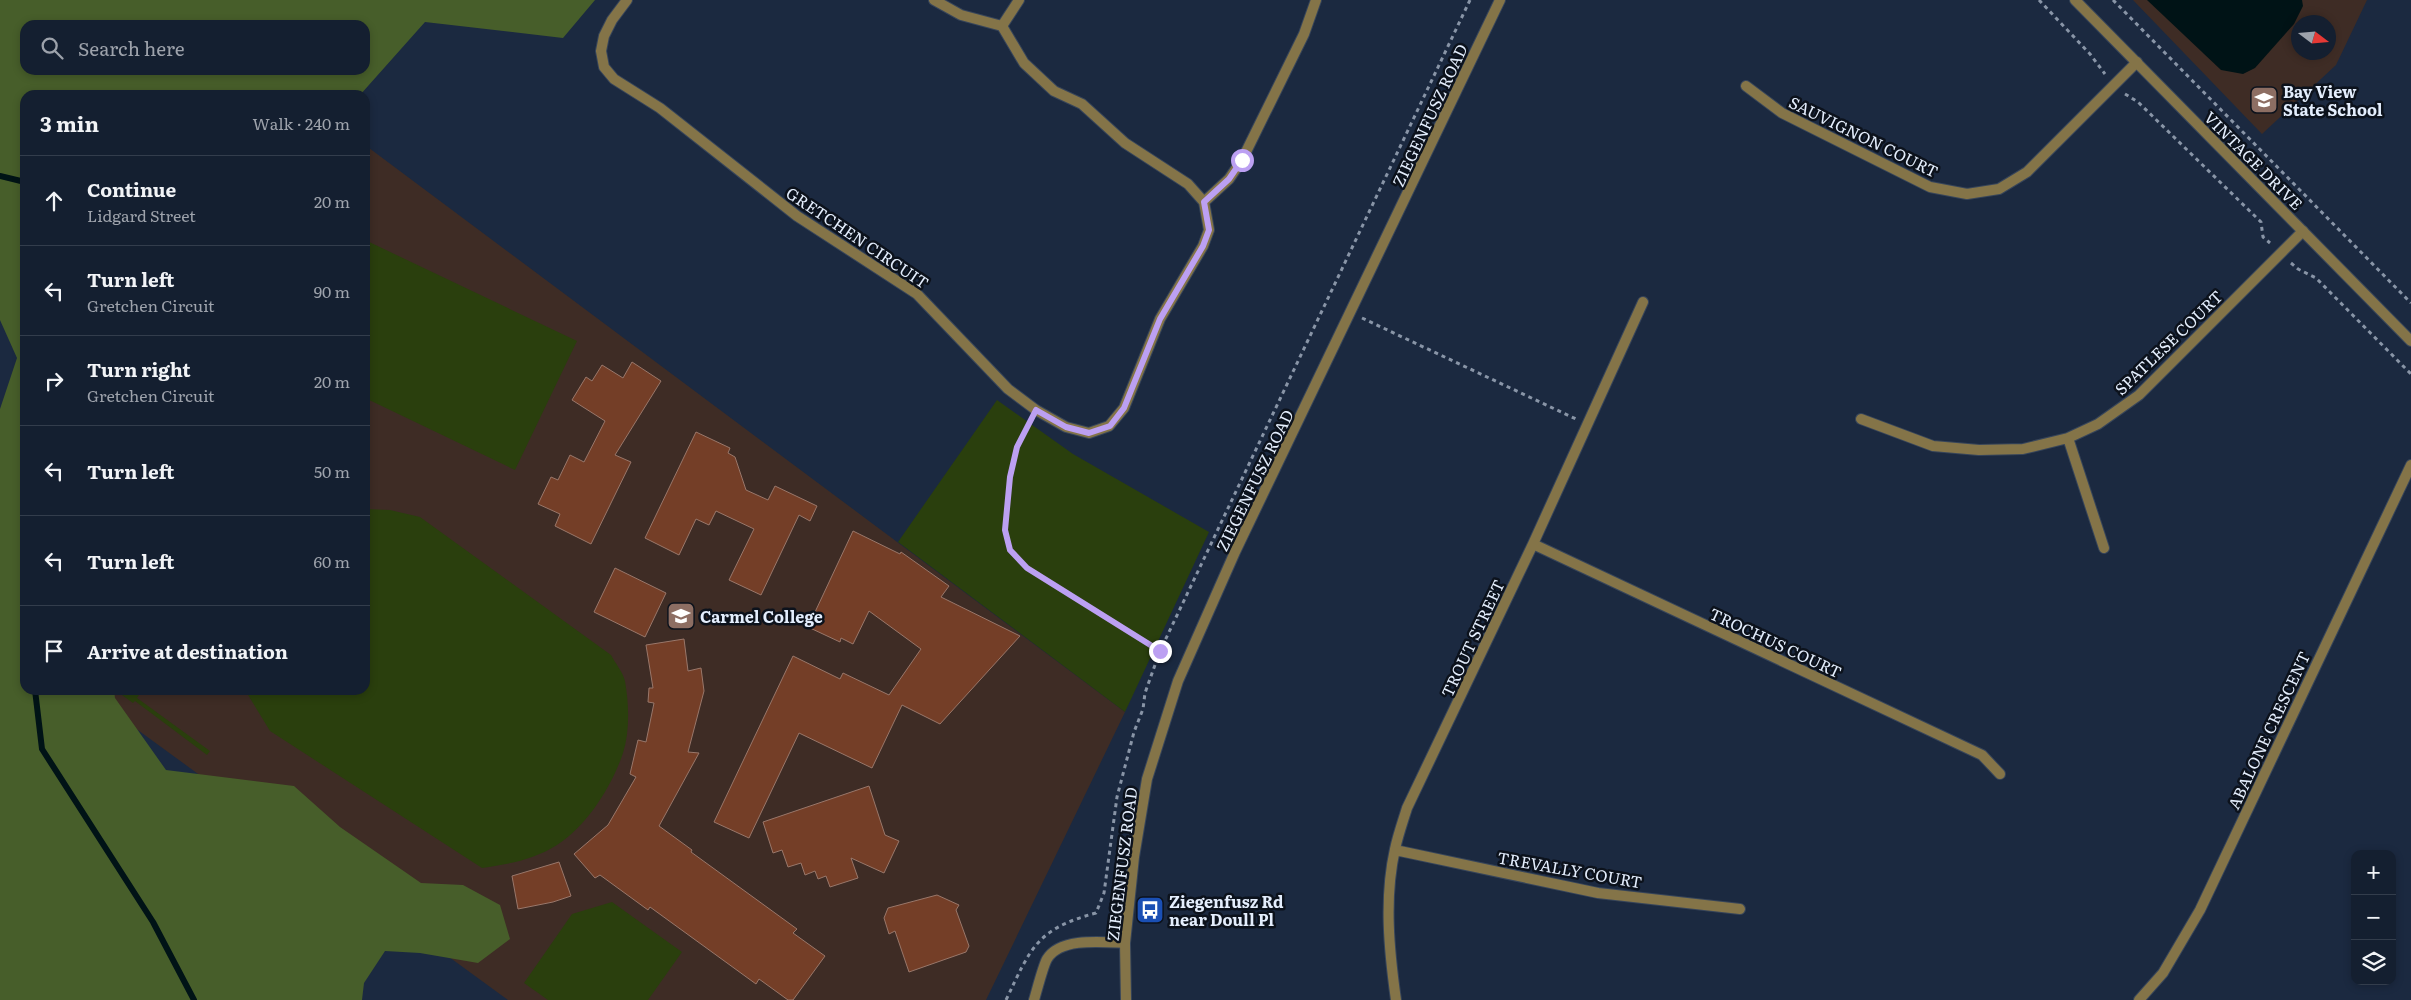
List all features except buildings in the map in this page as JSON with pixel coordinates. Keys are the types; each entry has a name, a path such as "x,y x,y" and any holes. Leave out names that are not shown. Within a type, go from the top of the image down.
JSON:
{"street":[{"name":"GRETCHEN CIRCUIT","path":"627,0 612,20 602,43 604,67 614,79 667,114 797,216 917,294 1008,389 1036,410 1066,427 1089,433 1110,426 1124,408 1160,319 1203,246 1209,230 1204,202"},
{"path":"934,0 961,15 1002,26 1024,63 1054,91 1082,104 1125,143 1188,184 1204,202 1229,179 1242,160 1304,34 1316,0"},
{"path":"1002,26 1020,0"},
{"name":"ZIEGENFUSZ ROAD","path":"1126,1000 1125,943 1134,857 1147,780 1178,680 1235,552 1500,0"},
{"name":"VINTAGE DRIVE","path":"2075,0 2411,341"},
{"name":"SAUVIGNON COURT","path":"1746,86 1782,113 1930,187 1967,194 1999,189 2027,172 2136,62"},
{"name":"SPATLESE COURT","path":"1861,419 1933,446 1969,449 2023,448 2068,438 2098,424 2139,395 2304,231"},
{"name":"TROUT STREET","path":"1396,1000 1390,958 1389,904 1395,850 1408,808 1533,544 1643,302"},
{"path":"2068,438 2104,548"},
{"name":"ABALONE CRESCENT","path":"2139,1000 2162,973 2200,910 2411,465"},
{"name":"TROCHUS COURT","path":"1533,544 1982,755 2000,774"},
{"name":"TREVALLY COURT","path":"1395,850 1598,893 1740,909"},
{"path":"1034,1000 1047,959 1060,946 1092,942 1125,943"}],"path":[{"path":"2039,0 2115,84 2128,97 2138,102 2260,222 2263,237 2298,269 2316,278 2411,374"},
{"path":"2113,0 2411,303"},
{"path":"1351,313 1588,424"},
{"path":"1036,410 1017,447 1010,477 1005,530 1010,550 1027,568 1160,651"}],"shaded area":[{"name":"Bay View State School","path":"2133,0 2367,0 2336,65 2262,134"},
{"path":"2147,0 2302,0 2303,6 2298,15 2291,15 2291,27 2255,68 2243,74 2221,70"},
{"name":"Carmel College","path":"370,149 1125,712 986,1000 508,1000 90,695 370,695"}],"green space":[{"path":"0,0 595,0 563,38 425,22 364,90 20,90 20,695 115,695 166,770 294,786 340,827 421,883 463,885 500,905 510,939 478,963 420,953 385,951 364,983 362,1000 0,1000 0,409 17,358 0,320"},
{"path":"370,242 577,341 515,470 370,400"},
{"path":"997,400 1073,454 1209,532 1125,712 898,542"},
{"path":"370,509 390,510 420,517 611,655 625,681 628,717 627,736 623,753 605,792 588,816 568,837 548,850 521,861 482,868 270,731 248,695 370,695"},
{"path":"122,695 139,695 137,698 210,751 207,755 135,701 133,703"},
{"path":"612,902 682,952 648,1000 548,1000 524,983 572,914"}],"waterway":[{"path":"0,176 20,181"},
{"path":"36,695 42,749 153,922 194,1000"}],"place":[{"name":"Bay View State School","path":"2264,100"},
{"name":"Carmel College","path":"681,616"},
{"name":"Ziegenfusz Rd near Doull Pl","path":"1150,910"}],"route":[{"path":"1160,651 1027,568 1010,550 1005,530 1010,477 1017,447 1036,410 1066,427 1089,433 1110,426 1124,408 1160,319 1203,246 1209,230 1204,202 1229,179 1242,160"}]}
